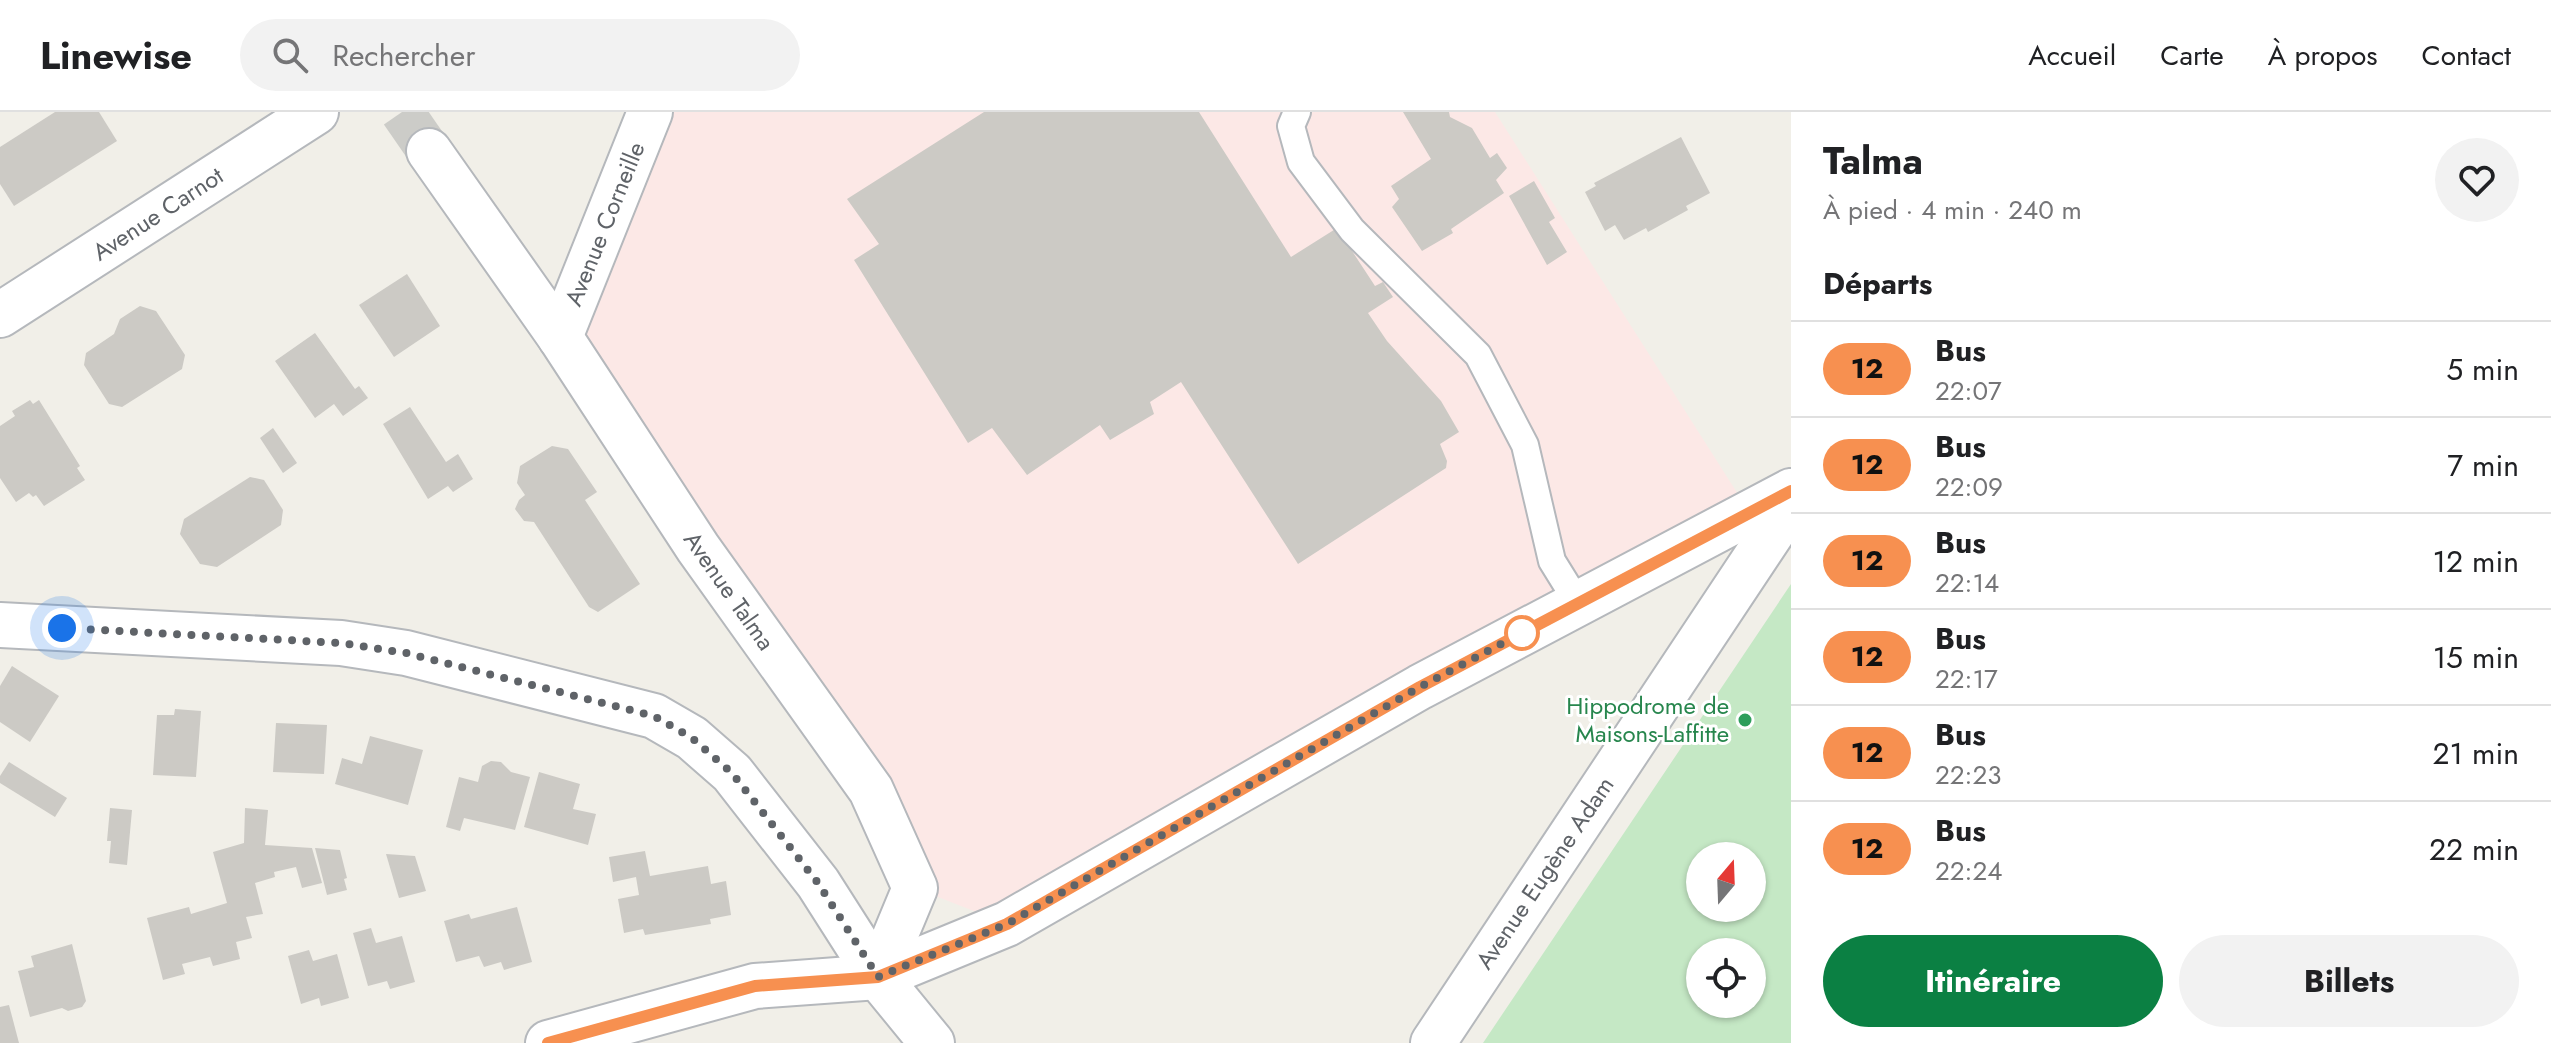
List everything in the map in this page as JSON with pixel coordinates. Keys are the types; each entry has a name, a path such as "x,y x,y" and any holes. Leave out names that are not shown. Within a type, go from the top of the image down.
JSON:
{"street":[{"name":"Avenue Carnot","path":"0,315 316,112"},
{"name":"Avenue Corneille","path":"560,337 650,112"},
{"name":"Avenue Talma","path":"429,151 560,337 698,548 871,790 915,888 878,977"},
{"path":"548,1043 755,986 878,977 1007,924 1420,687 1791,491"},
{"name":"Avenue Eugène Adam","path":"1433,1043 1791,504"},
{"path":"0,625 354,645 406,653 654,716 692,738 732,773 818,883 878,977 932,1043"},
{"path":"878,977 889,1043"}],"lane":[{"path":"1297,112 1291,126 1301,162 1352,230 1478,355 1525,445 1552,561 1578,603"}],"shaded area":[{"path":"648,112 1495,112 1750,513 1007,924 915,888 560,337"}],"green space":[{"name":"Hippodrome de Maisons-Laffitte","path":"1791,584 1791,1043 1483,1043"}],"building":[{"path":"55,112 99,112 117,141 14,206 0,184 0,147"},
{"path":"984,112 1199,112 1291,257 1337,228 1375,286 1383,282 1393,297 1368,313 1387,341 1441,401 1459,432 1440,444 1447,461 1446,468 1298,564 1181,382 1150,402 1154,414 1110,440 1100,425 1027,475 992,428 968,443 854,260 879,244 847,199"},
{"path":"1403,112 1449,112 1450,117 1472,128 1490,158 1497,153 1507,168 1496,180 1504,193 1451,229 1453,233 1422,251 1392,207 1399,199 1391,186 1431,159"},
{"path":"1681,137 1710,193 1686,206 1688,210 1648,232 1646,228 1624,240 1615,225 1605,231 1585,192 1596,186 1594,183"},
{"path":"1534,181 1555,218 1549,222 1567,252 1547,265 1509,196"},
{"path":"407,274 440,326 394,357 359,305"},
{"path":"140,306 156,311 185,355 182,369 122,407 109,404 84,365 86,353 114,334 120,319"},
{"path":"315,333 355,389 359,386 368,398 343,416 334,404 315,418 275,361"},
{"path":"30,400 33,404 39,400 80,466 77,468 85,480 44,506 36,495 33,497 29,493 16,502 0,478 0,426 15,416 12,411"},
{"path":"410,407 446,462 458,454 473,479 453,492 448,486 428,499 383,424"},
{"path":"273,428 297,463 283,473 260,438"},
{"path":"552,446 568,449 597,492 585,500 640,584 598,612 589,607 534,522 524,521 515,509 525,495 517,483 520,466"},
{"path":"250,477 264,480 283,510 281,525 217,567 200,564 180,534 184,519"},
{"path":"12,666 59,696 30,742 0,722 0,686"},
{"path":"175,709 201,711 196,777 153,775 157,715 174,715"},
{"path":"276,723 327,725 324,774 273,772"},
{"path":"370,736 423,750 408,805 335,784 342,758 362,764"},
{"path":"491,761 501,762 511,772 530,777 515,830 464,818 460,831 446,827 459,777 478,782 482,766"},
{"path":"9,762 67,798 55,817 0,783 0,776"},
{"path":"539,772 580,784 573,809 596,814 588,845 524,827"},
{"path":"110,808 132,810 127,865 109,863"},
{"path":"245,808 268,810 265,845 312,848 322,883 302,888 296,867 274,872 275,877 255,883 263,914 246,917 252,938 236,942 240,959 213,966 210,957 182,964 185,974 163,980 147,918 189,907 191,914 227,903 213,852 244,843"},
{"path":"315,848 340,850 347,890 327,895"},
{"path":"645,851 650,876 708,866 711,884 726,881 731,915 710,919 711,924 645,935 643,929 624,933 618,899 639,895 636,877 613,882 609,857"},
{"path":"386,854 415,856 426,891 399,898"},
{"path":"517,907 532,962 504,970 501,962 484,967 479,956 456,962 444,921 469,914 471,919"},
{"path":"371,928 376,943 402,936 415,982 390,989 387,981 368,986 353,933"},
{"path":"72,944 86,1001 82,1007 68,1011 62,1008 30,1017 18,971 34,967 31,956"},
{"path":"309,950 313,961 337,954 349,998 321,1006 319,998 301,1004 288,956"},
{"path":"9,1005 19,1043 0,1043 0,1007"}],"tunnel":[{"path":"402,112 429,151"}],"bus line":[{"name":"12","path":"548,1043 755,986 878,977 1007,924 1420,687 1791,491"}],"place":[{"name":"Hippodrome de Maisons-Laffitte","path":"1745,720"}],"route":[{"path":"62,628 341,643 406,653 654,716 692,738 732,773 818,883 878,977 1007,924 1420,687 1522,633"}]}
